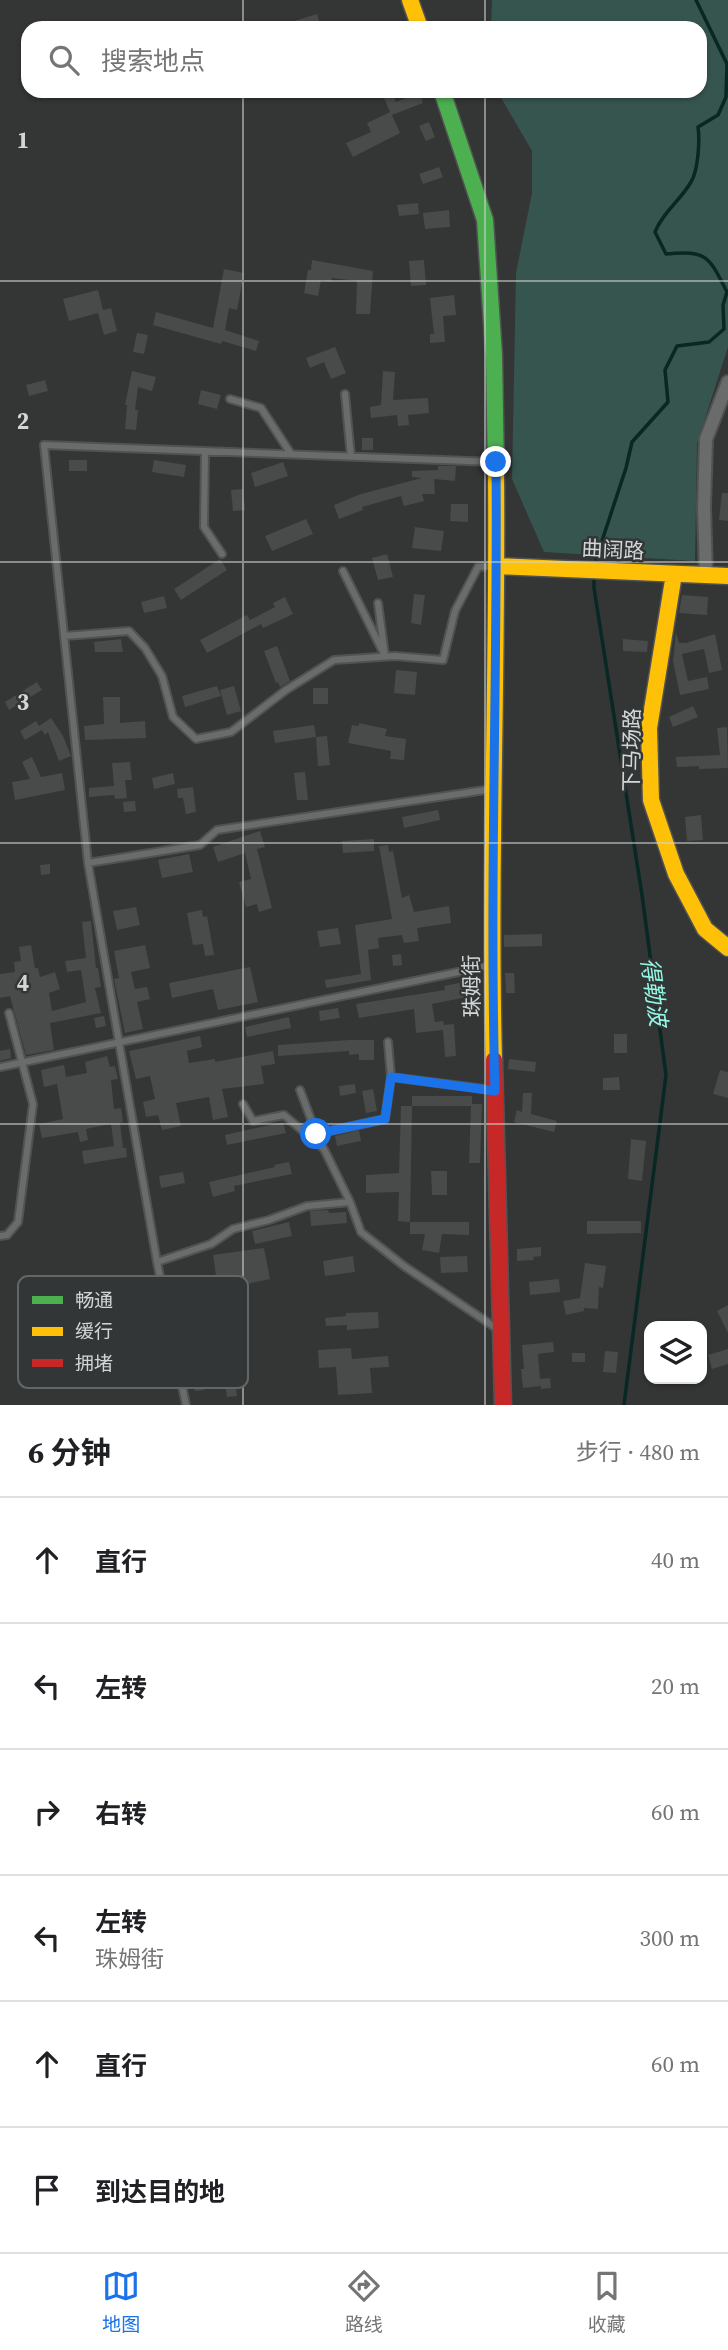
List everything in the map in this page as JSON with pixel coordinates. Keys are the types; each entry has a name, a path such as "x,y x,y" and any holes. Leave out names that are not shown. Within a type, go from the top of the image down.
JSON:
{"street":[{"path":"411,0 418,21"},
{"name":"珠姆街","path":"444,98 485,220 494,355 497,566 492,965 503,1405"},
{"path":"706,575 706,439 728,382"},
{"name":"曲阔路","path":"497,566 728,576"},
{"name":"下马场路","path":"674,574 649,728 651,800 676,874 705,929 728,948"}],"lane":[{"path":"345,394 351,457"},
{"path":"230,399 261,408 290,454"},
{"path":"161,1276 88,863 44,445 496,462"},
{"path":"205,451 204,527 222,554"},
{"path":"64,636 129,631 145,648 162,676 173,717 196,739 231,732 286,690 334,660 385,656 443,660 455,611 478,566 497,566"},
{"path":"343,571 385,656"},
{"path":"378,603 385,656"},
{"path":"88,863 200,845 216,830 494,789"},
{"path":"0,1067 492,965"},
{"path":"0,1236 7,1235 18,1222 33,1104 9,1013"},
{"path":"316,1134 385,1119 391,1077 388,1042"},
{"path":"391,1077 495,1091"},
{"path":"300,1090 316,1134 350,1202 361,1232 404,1266 501,1331"},
{"path":"243,1104 253,1121 284,1115 324,1149"},
{"path":"158,1262 211,1244 233,1229 307,1206 350,1202"}],"green space":[{"path":"492,0 728,0 728,347 697,443 695,561 544,552 512,479 516,273 532,193 532,151 501,98 707,98 707,21 491,21"}],"building":[{"path":"317,14 319,21 294,21"},
{"path":"384,98 394,98 396,102 407,98 422,98 423,103 392,115 400,133 353,157 346,143 371,132 367,123 390,112"},
{"path":"429,122 435,137 426,141 419,126"},
{"path":"439,167 443,177 423,184 419,174"},
{"path":"418,203 419,214 399,216 397,205"},
{"path":"449,210 450,227 425,229 423,213"},
{"path":"312,260 373,271 370,314 356,314 357,281 332,278 331,282 321,280 318,296 304,293"},
{"path":"424,260 426,285 411,286 409,261"},
{"path":"224,269 244,273 237,310 229,308 225,330 259,341 256,351 153,325 156,312 213,328"},
{"path":"98,290 103,310 111,308 117,331 104,335 98,313 69,321 63,299"},
{"path":"454,295 456,315 443,316 445,342 430,343 430,334 434,334 430,298"},
{"path":"137,333 148,335 144,354 133,352"},
{"path":"335,347 346,373 331,379 324,362 310,368 306,358"},
{"path":"132,371 156,377 152,391 138,387 136,430 125,429 125,405"},
{"path":"383,371 395,372 393,400 428,398 429,413 408,415 409,425 398,426 397,415 371,418 370,407 381,405"},
{"path":"45,380 48,391 29,396 26,385"},
{"path":"201,390 221,395 217,409 198,404"},
{"path":"362,438 373,438 373,450 362,450"},
{"path":"69,460 87,460 87,471 69,471"},
{"path":"154,460 186,465 184,477 152,472"},
{"path":"283,462 288,476 255,487 251,473"},
{"path":"438,466 456,466 455,481 434,479 435,494 422,494 424,501 404,506 401,496 362,507 363,510 339,519 334,505 361,494 422,478 412,477 412,471 438,470"},
{"path":"243,489 245,510 233,511 231,490"},
{"path":"722,493 728,493 728,521 719,520"},
{"path":"451,504 468,504 468,522 450,521"},
{"path":"306,519 313,534 272,551 265,536"},
{"path":"415,527 444,531 441,551 412,548"},
{"path":"387,554 393,577 378,580 372,558"},
{"path":"220,559 227,570 181,600 174,589"},
{"path":"414,594 425,595 421,625 411,623"},
{"path":"682,595 708,597 707,615 679,613"},
{"path":"164,596 167,608 144,613 141,602"},
{"path":"285,597 293,614 263,628 261,624 207,653 200,640 247,615 250,620 275,607 273,603"},
{"path":"676,632 679,643 715,634 722,670 709,673 704,649 682,654 688,681 707,677 709,689 680,695 673,661"},
{"path":"121,639 123,652 95,652 94,642"},
{"path":"623,639 648,641 647,652 623,651"},
{"path":"277,646 290,681 280,687 264,651"},
{"path":"396,670 417,672 415,695 394,693"},
{"path":"37,682 42,690 9,710 5,702"},
{"path":"217,686 221,696 185,707 182,696"},
{"path":"234,686 241,711 227,715 220,690"},
{"path":"313,688 328,688 328,704 313,704"},
{"path":"103,697 120,697 120,723 145,721 146,738 85,740 84,726 104,724"},
{"path":"693,706 698,717 673,727 669,717"},
{"path":"51,718 63,736 71,756 59,761 48,732 45,735 42,730 25,740 20,731 36,721 39,726"},
{"path":"359,723 387,729 385,736 406,739 404,760 390,759 391,751 348,743 352,725 359,726"},
{"path":"314,725 316,737 275,743 273,731"},
{"path":"727,727 728,768 677,767 676,757 720,755 717,728"},
{"path":"327,736 330,765 318,766 316,737"},
{"path":"32,757 41,777 62,773 65,790 15,800 12,782 30,779 22,762"},
{"path":"130,762 132,780 125,780 127,798 115,799 114,795 89,797 89,788 114,786 112,763"},
{"path":"305,772 308,800 297,800 294,773"},
{"path":"173,773 175,784 154,789 152,778"},
{"path":"193,787 196,812 186,814 183,798 178,798 177,789"},
{"path":"135,801 136,811 124,812 123,802"},
{"path":"438,810 440,820 404,828 402,817"},
{"path":"701,815 703,840 687,841 685,817"},
{"path":"260,831 265,847 257,849 272,908 259,912 257,904 246,907 239,882 251,879 245,853 218,862 213,847"},
{"path":"374,839 374,851 343,853 342,841"},
{"path":"388,845 389,852 393,851 402,898 409,895 414,912 449,906 451,923 417,928 419,941 404,943 402,935 378,938 379,948 368,950 371,980 326,988 325,980 361,974 355,925 392,919 379,846"},
{"path":"189,854 193,872 162,878 158,860"},
{"path":"50,864 50,874 41,875 40,865"},
{"path":"136,907 140,925 117,930 113,911"},
{"path":"202,910 203,917 207,916 214,955 205,956 203,944 193,945 187,913"},
{"path":"91,921 101,987 95,988 101,1013 50,1023 54,1050 26,1055 10,996 0,998 0,974 15,972 14,962 21,961 19,947 31,945 35,968 38,968 40,977 55,972 60,989 49,993 52,1011 86,1002 81,970 67,972 65,961 86,958 82,922"},
{"path":"338,928 341,944 320,947 317,931"},
{"path":"542,934 542,946 504,947 504,935"},
{"path":"145,945 150,968 131,972 135,989 147,987 150,999 137,1002 143,1029 125,1033 114,979 119,978 114,951"},
{"path":"401,954 402,965 393,966 392,955"},
{"path":"250,967 258,1002 218,1010 213,989 172,998 169,983"},
{"path":"505,973 514,973 515,993 506,993"},
{"path":"474,980 476,995 432,1004 435,1022 454,1024 456,1056 445,1057 443,1030 416,1033 414,1009 359,1018 356,1004 445,990 444,986"},
{"path":"338,1008 340,1018 320,1021 319,1011"},
{"path":"104,1016 106,1026 96,1028 94,1018"},
{"path":"289,1017 291,1028 247,1037 245,1027"},
{"path":"614,1034 627,1034 627,1053 614,1053"},
{"path":"200,1036 202,1047 187,1051 189,1063 215,1059 215,1062 273,1051 275,1064 261,1066 264,1084 222,1089 228,1117 213,1120 209,1097 176,1103 181,1126 162,1130 158,1115 146,1117 143,1102 155,1099 150,1076 136,1079 129,1051"},
{"path":"374,1040 374,1060 359,1060 359,1054 349,1055 349,1051 278,1056 278,1045"},
{"path":"10,1049 11,1058 0,1061 0,1051"},
{"path":"107,1056 110,1067 115,1066 118,1079 111,1080 114,1109 121,1108 123,1148 126,1148 127,1157 84,1164 82,1151 114,1146 111,1124 86,1129 88,1140 80,1142 78,1132 42,1138 39,1124 63,1119 57,1084 44,1087 41,1070 64,1065 66,1077 87,1073 85,1062"},
{"path":"509,1059 536,1062 535,1072 508,1069"},
{"path":"720,1070 728,1072 728,1098 713,1094"},
{"path":"619,1077 620,1090 603,1090 603,1078"},
{"path":"355,1084 356,1093 340,1096 339,1086"},
{"path":"373,1089 377,1111 366,1113 362,1091"},
{"path":"523,1093 532,1093 531,1114 557,1121 554,1132 514,1122 517,1110 522,1112"},
{"path":"412,1096 472,1096 472,1104 482,1104 480,1163 469,1163 471,1106 412,1106"},
{"path":"401,1106 412,1106 410,1222 398,1221 399,1192 366,1193 366,1175 399,1173"},
{"path":"283,1122 286,1133 227,1145 225,1135"},
{"path":"359,1130 361,1141 337,1146 335,1136"},
{"path":"631,1139 646,1141 642,1181 628,1179"},
{"path":"289,1162 292,1174 234,1186 235,1191 213,1197 209,1182"},
{"path":"431,1171 447,1171 447,1195 432,1195"},
{"path":"183,1172 185,1183 161,1188 159,1176"},
{"path":"328,1210 329,1213 346,1212 347,1223 311,1226 310,1211"},
{"path":"587,1221 641,1221 641,1233 587,1234"},
{"path":"289,1222 292,1236 255,1244 252,1231"},
{"path":"410,1222 469,1222 469,1235 442,1234 439,1253 422,1250 425,1234 410,1234"},
{"path":"541,1247 541,1256 533,1257 534,1260 517,1261 517,1249"},
{"path":"264,1248 270,1279 248,1284 248,1276 216,1276 213,1255"},
{"path":"353,1256 355,1272 325,1276 323,1261"},
{"path":"467,1256 468,1272 441,1273 440,1257"},
{"path":"585,1263 606,1266 603,1288 599,1287 598,1309 584,1308 584,1311 566,1315 563,1301 580,1298"},
{"path":"559,1279 560,1292 530,1295 529,1282"},
{"path":"728,1305 728,1333 717,1311"},
{"path":"378,1312 379,1328 347,1330 347,1325 326,1326 325,1318 346,1316 346,1313"},
{"path":"553,1342 554,1352 538,1354 540,1379 550,1378 551,1388 523,1388 522,1345"},
{"path":"351,1348 352,1359 388,1356 389,1367 370,1368 372,1393 338,1395 336,1367 319,1368 318,1350"},
{"path":"728,1349 728,1364 712,1369 708,1355"},
{"path":"605,1351 618,1352 616,1373 603,1372"},
{"path":"572,1353 585,1353 585,1362 572,1362"},
{"path":"226,1388 236,1388 237,1396 227,1397"}],"waterway":[{"name":"得勒波","path":"696,0 706,21"},
{"name":"得勒波","path":"596,559 632,442 668,402 665,370 677,346 709,342 724,329 723,305 727,292 716,271 706,258 699,255 666,254 655,232 662,218 687,189 693,177 698,156 698,127 718,115 726,97 727,64 707,23"},
{"name":"得勒波","path":"594,580 642,895 666,1075 624,1405"}],"traffic: fast":[{"path":"444,98 485,220 494,355 496,473"}],"traffic: slow":[{"path":"410,0 418,21"},
{"path":"494,1060 492,913 496,473"},
{"path":"497,566 728,576"},
{"path":"674,574 649,728 651,800 676,874 705,929 728,948"}],"traffic: jam":[{"path":"494,1060 503,1405"}],"route":[{"path":"316,1134 385,1119 391,1077 495,1091 492,965 496,462"}]}
